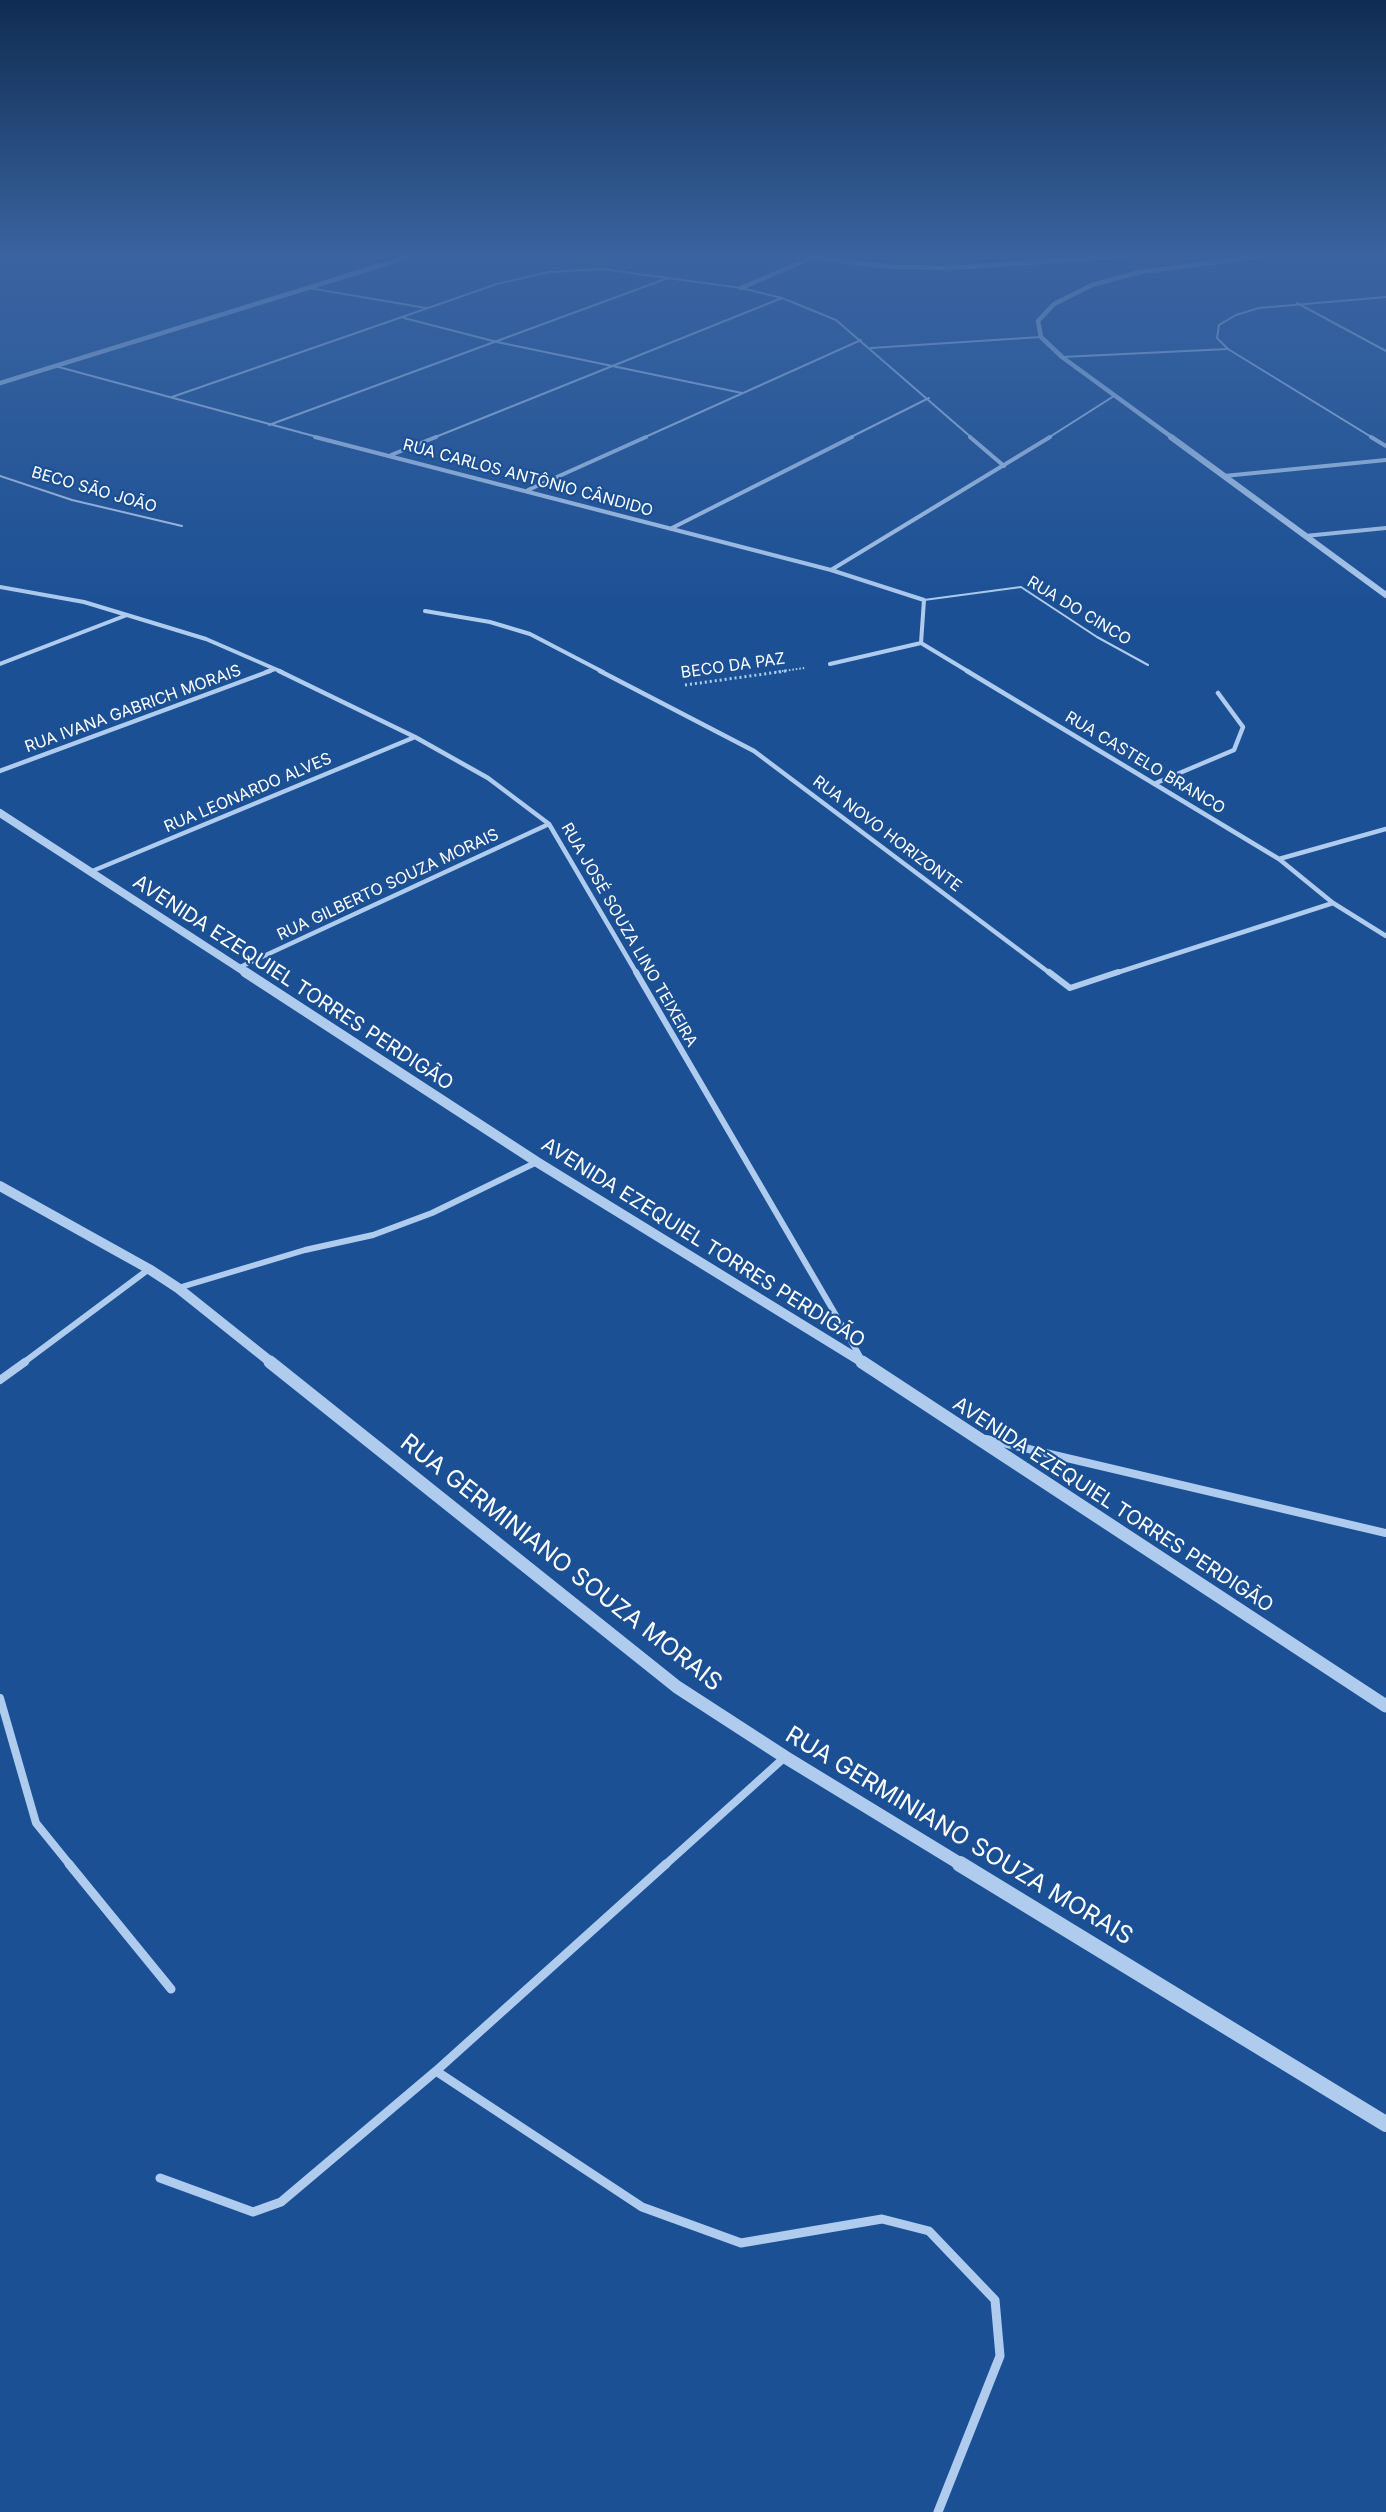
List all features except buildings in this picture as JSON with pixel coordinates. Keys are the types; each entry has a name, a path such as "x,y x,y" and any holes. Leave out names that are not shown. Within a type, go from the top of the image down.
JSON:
{"street":[{"path":"0,383 32,373"},
{"name":"RUA CARLOS ANTÔNIO CÂNDIDO","path":"81,373 268,425 528,490 831,570 924,600"},
{"path":"171,398 243,373"},
{"path":"268,425 411,373"},
{"path":"390,455 594,373"},
{"path":"528,490 786,373"},
{"path":"900,373 1004,466"},
{"path":"1084,373 1386,595"},
{"path":"1269,373 1386,446"},
{"path":"831,570 1004,466 1114,396"},
{"path":"672,528 929,398"},
{"path":"1224,476 1386,460"},
{"path":"1305,536 1386,528"},
{"name":"RUA JOSÉ SOUZA LINO TEIXEIRA","path":"0,587 84,602 206,639 415,737 488,778 549,824 864,1363"},
{"path":"830,664 921,643 924,600"},
{"name":"RUA NOVO HORIZONTE","path":"425,611 490,622 530,634 754,751 1071,988 1333,903"},
{"path":"0,664 127,615"},
{"name":"RUA CASTELO BRANCO","path":"921,643 1279,859 1333,903 1386,936"},
{"name":"RUA IVANA GABRICH MORAIS","path":"0,771 274,669"},
{"path":"1156,783 1234,750 1243,727 1218,693"},
{"name":"RUA LEONARDO ALVES","path":"90,872 415,737"},
{"name":"AVENIDA EZEQUIEL TORRES PERDIGÃO","path":"0,813 537,1162 864,1363 1386,1706"},
{"name":"RUA GILBERTO SOUZA MORAIS","path":"238,968 549,824"},
{"path":"1279,859 1386,829"},
{"path":"177,1288 305,1250 373,1235 432,1213 537,1162"},
{"name":"RUA GERMINIANO SOUZA MORAIS","path":"0,1186 149,1269 177,1288 677,1687 785,1757 1386,2124"},
{"path":"0,1380 149,1269"},
{"path":"978,1437 1386,1533"},
{"path":"0,1698 36,1822 171,1989"},
{"path":"160,2178 253,2212 281,2202 436,2071 785,1757"},
{"path":"436,2071 642,2207 741,2243 882,2219 929,2231 995,2300 999,2356 938,2512"}],"lane":[{"path":"647,373 742,393"},
{"name":"BECO SÃO JOÃO","path":"0,476 72,500 182,526"},
{"name":"RUA DO CINCO","path":"924,600 1021,587 1097,637 1148,665"}],"path":[{"name":"BECO DA PAZ","path":"639,691 830,664"}]}
